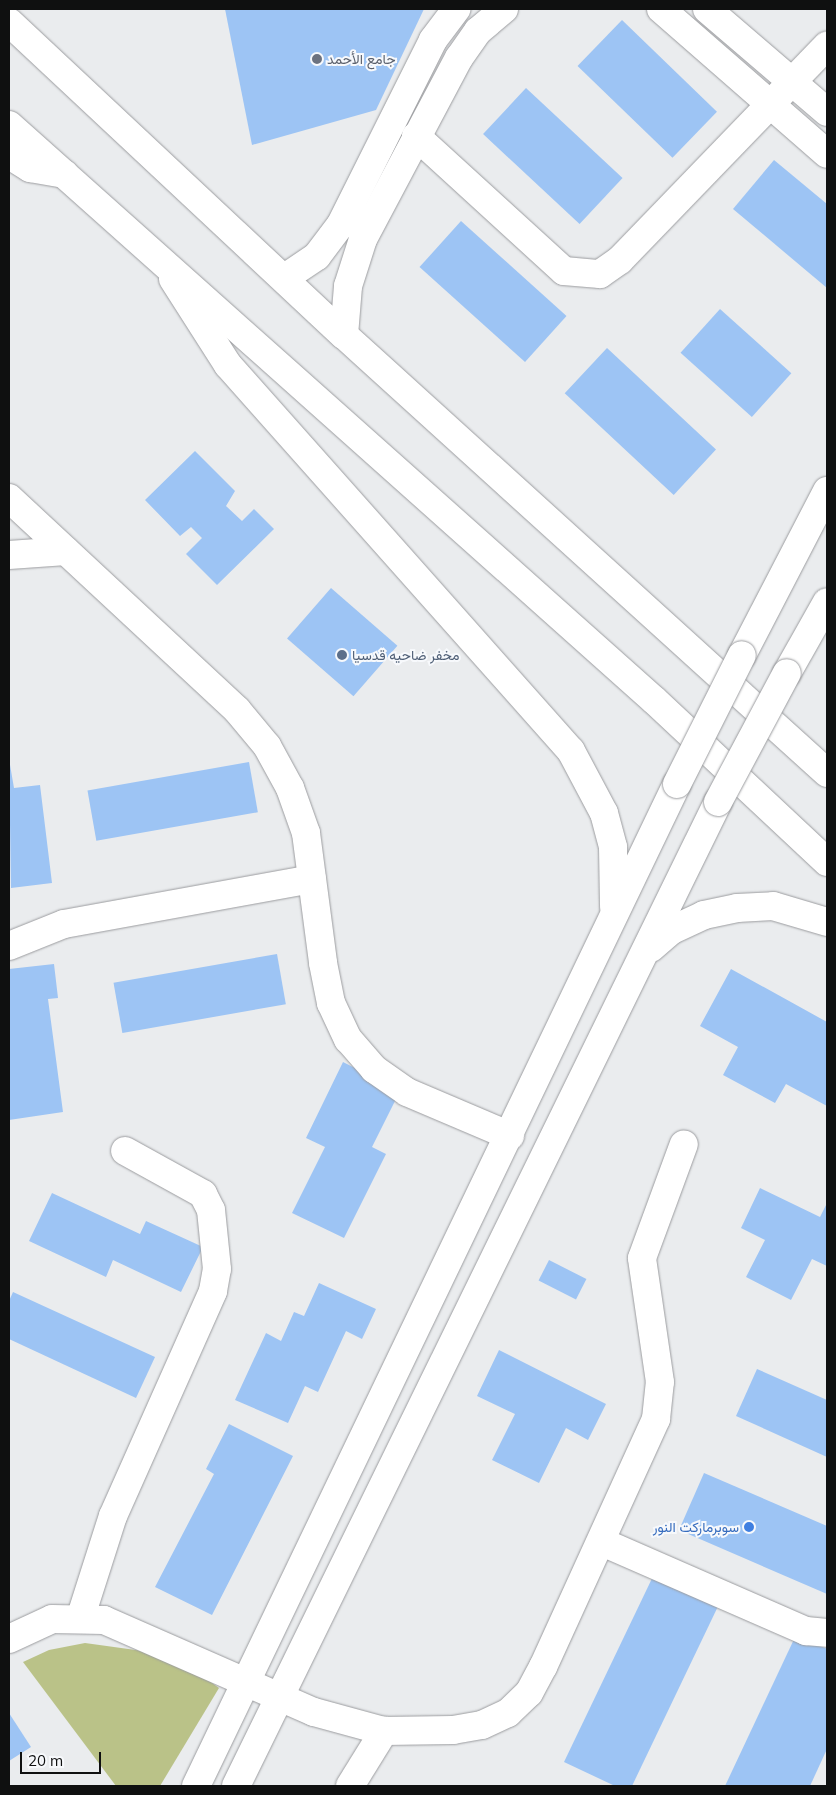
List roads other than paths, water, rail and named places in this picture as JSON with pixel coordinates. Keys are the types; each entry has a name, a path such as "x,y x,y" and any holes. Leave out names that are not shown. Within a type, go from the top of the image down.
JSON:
{"main road":[{"path":"286,277 317,256 340,226 433,40 456,9"},
{"path":"344,334 355,262 416,136 459,58 478,31 504,9"},
{"path":"660,9 772,104 827,154"},
{"path":"706,9 827,112"},
{"path":"9,22 286,277 344,334 827,773"},
{"path":"416,136 564,271 588,276 620,260 827,46"},
{"path":"9,125 654,700 827,862"},
{"path":"9,155 30,168 64,174"},
{"path":"166,264 203,333 228,365 571,751 590,781 613,847 614,917"},
{"path":"196,1786 248,1682 677,784 827,491"},
{"path":"9,498 237,710 267,746 290,788 303,824 331,1002 348,1039 374,1069 407,1092 510,1136"},
{"path":"9,555 66,551"},
{"path":"236,1786 282,1696 718,802 827,602"},
{"path":"9,946 64,924 312,880"},
{"path":"646,952 672,930 704,915 738,908 773,906 827,922"},
{"path":"9,1639 52,1619 82,1616 104,1620 323,1715 384,1731 453,1730 482,1726 508,1713 529,1692 544,1667 656,1419 660,1382 642,1258 684,1144"},
{"path":"82,1616 113,1516 213,1290 217,1269 211,1210 203,1194 125,1151"},
{"path":"602,1542 806,1631 827,1633"},
{"path":"350,1786 384,1731"}],"place":[{"name":"جامع الأحمد","path":"317,59"},
{"name":"مخفر ضاحيه قدسيا","path":"342,655"},
{"name":"سوبرماركت النور","path":"749,1527"}]}
